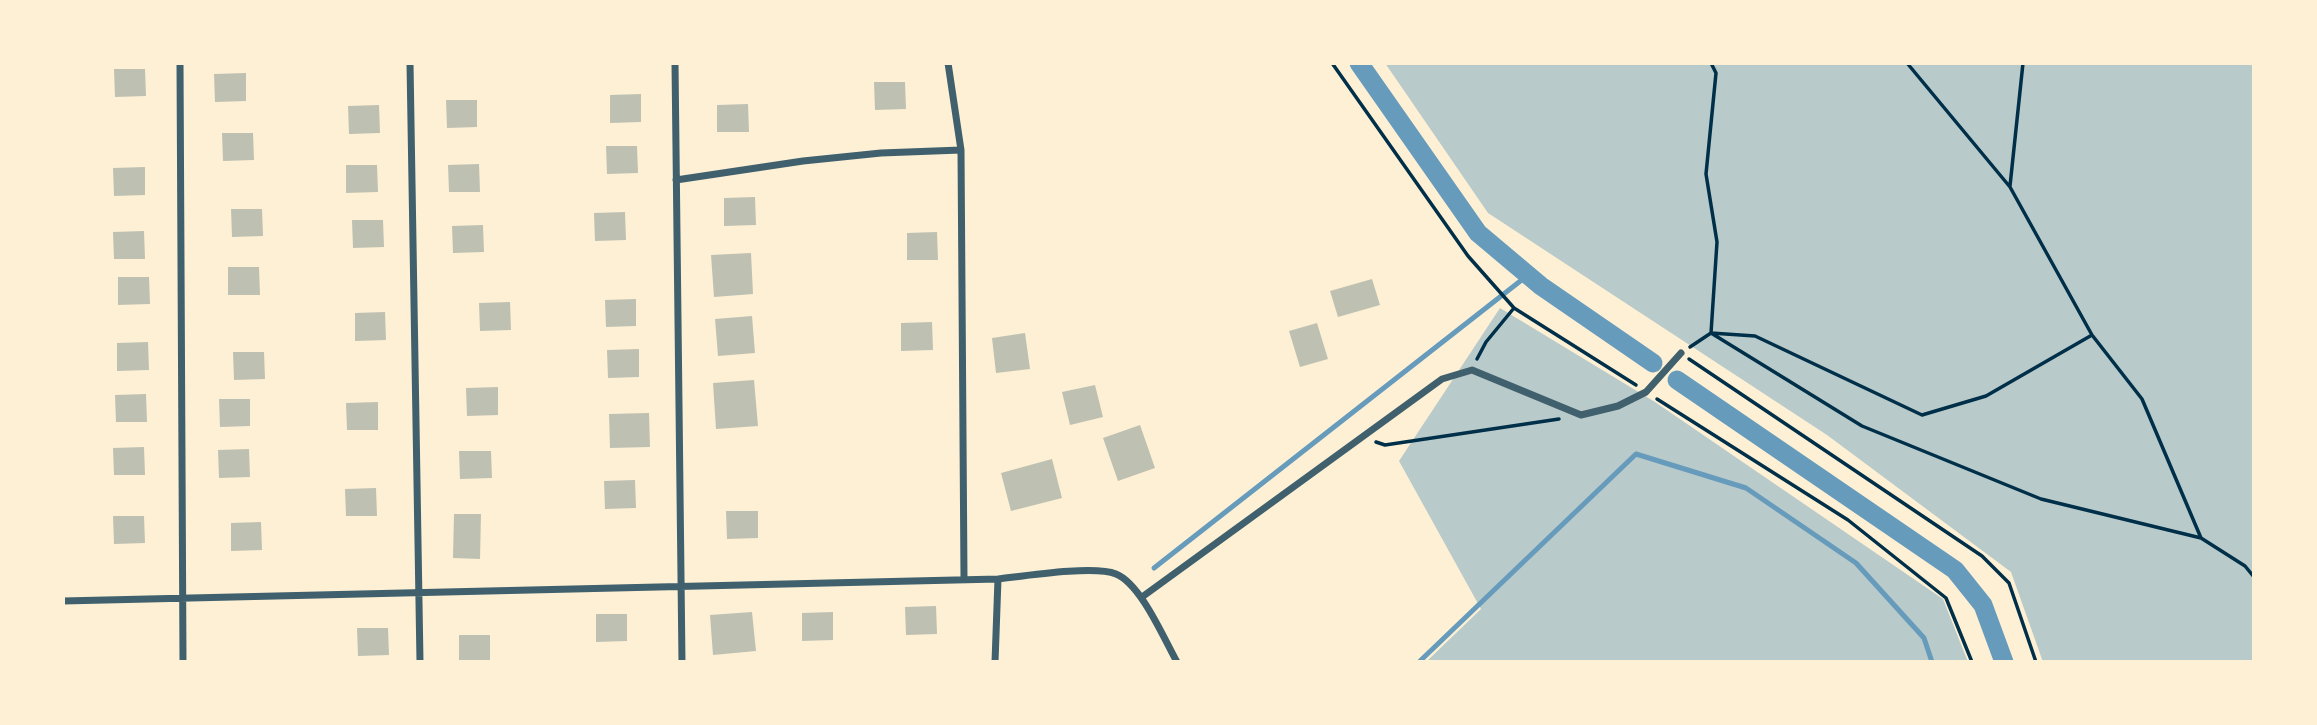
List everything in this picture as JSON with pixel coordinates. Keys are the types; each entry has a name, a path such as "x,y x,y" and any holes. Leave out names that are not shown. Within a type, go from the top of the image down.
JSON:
{"street":[{"path":"180,63 183,662"},
{"path":"410,63 420,662"},
{"path":"675,63 682,662"},
{"path":"948,63 961,150 964,578"},
{"path":"676,180 803,161 881,153 961,150"},
{"path":"1142,597 1442,379 1472,370 1581,415 1618,406 1646,392 1681,354"},
{"path":"63,601 998,579 1086,571 1117,574 1142,597 1177,662"},
{"path":"995,662 998,579"}],"path":[{"path":"1332,63 1468,256 1514,308 1848,520 1945,598 1972,662"},
{"path":"1711,63 1716,73 1706,174 1717,242 1711,333"},
{"path":"1907,63 2010,187 2092,335 2142,399 2201,538"},
{"path":"2010,187 2023,63"},
{"path":"1472,370 1486,342 1514,308"},
{"path":"1711,333 1863,426 2041,499 2201,538 2245,566 2254,577"},
{"path":"2036,662 2008,583 1982,556 1681,354 1711,333 1755,336 1922,415 1986,396 2092,335"},
{"path":"1361,438 1385,445 1581,415"}],"shaded area":[{"path":"1385,63 2254,63 2254,662 2043,662 2011,572 1827,435 1488,213"},
{"path":"1500,308 1655,402 1943,599 1968,662 1426,662 1481,609 1399,461"}],"building":[{"path":"114,69 145,69 146,96 115,97"},
{"path":"246,73 246,101 215,102 214,74"},
{"path":"874,82 905,82 906,109 875,110"},
{"path":"641,94 641,122 610,123 610,95"},
{"path":"446,100 477,100 477,127 447,128"},
{"path":"748,104 749,132 717,132 717,105"},
{"path":"379,105 380,133 349,134 348,106"},
{"path":"222,133 253,133 254,160 223,161"},
{"path":"606,146 637,146 638,173 607,174"},
{"path":"479,164 480,192 449,192 448,165"},
{"path":"346,165 377,165 378,192 346,193"},
{"path":"145,167 145,195 114,196 113,168"},
{"path":"755,197 756,225 724,226 724,198"},
{"path":"231,209 262,209 263,236 232,237"},
{"path":"625,212 626,240 595,241 594,213"},
{"path":"352,220 383,220 384,247 353,248"},
{"path":"483,225 484,252 453,253 452,226"},
{"path":"144,231 145,259 114,259 113,232"},
{"path":"937,232 938,260 907,260 907,233"},
{"path":"751,253 753,294 714,297 711,255"},
{"path":"228,267 259,267 260,295 228,295"},
{"path":"118,277 149,277 150,304 118,305"},
{"path":"1372,279 1380,305 1338,317 1330,291"},
{"path":"636,299 636,326 606,327 605,300"},
{"path":"510,302 511,330 480,331 479,303"},
{"path":"385,312 386,340 355,341 355,313"},
{"path":"752,316 755,353 718,356 715,319"},
{"path":"932,322 933,350 901,351 901,323"},
{"path":"1317,323 1328,359 1300,367 1289,331"},
{"path":"1025,333 1030,369 996,373 992,338"},
{"path":"148,342 149,370 117,371 117,343"},
{"path":"639,349 639,377 608,378 607,350"},
{"path":"233,352 264,352 265,379 234,380"},
{"path":"754,380 758,426 716,429 713,383"},
{"path":"1095,385 1103,417 1070,425 1062,392"},
{"path":"498,387 498,415 467,416 466,388"},
{"path":"146,394 147,422 116,422 115,395"},
{"path":"219,399 250,399 250,426 220,427"},
{"path":"378,402 378,430 347,430 346,403"},
{"path":"649,413 650,447 610,448 609,414"},
{"path":"1140,425 1155,468 1118,481 1103,438"},
{"path":"144,447 145,475 114,475 113,448"},
{"path":"249,449 250,477 219,478 218,450"},
{"path":"459,451 491,451 492,478 460,479"},
{"path":"1052,459 1062,498 1011,511 1001,473"},
{"path":"635,480 636,508 605,509 604,481"},
{"path":"376,488 377,516 346,516 345,489"},
{"path":"726,511 758,511 758,538 727,539"},
{"path":"454,514 481,514 480,559 453,558"},
{"path":"113,516 144,516 145,543 114,544"},
{"path":"261,522 262,550 231,551 231,523"},
{"path":"936,606 937,634 906,635 905,607"},
{"path":"752,612 756,651 713,655 710,615"},
{"path":"833,612 833,640 802,641 802,613"},
{"path":"596,614 627,614 627,641 596,642"},
{"path":"357,628 388,628 389,655 358,656"},
{"path":"459,635 490,635 490,662 459,662"}],"waterway":[{"path":"1359,63 1478,233 1541,286 1653,363"},
{"path":"1154,568 1528,275"},
{"path":"1677,380 1955,570 1983,605 2004,662"},
{"path":"1419,662 1636,454 1746,488 1856,563 1924,638 1932,662"}]}
